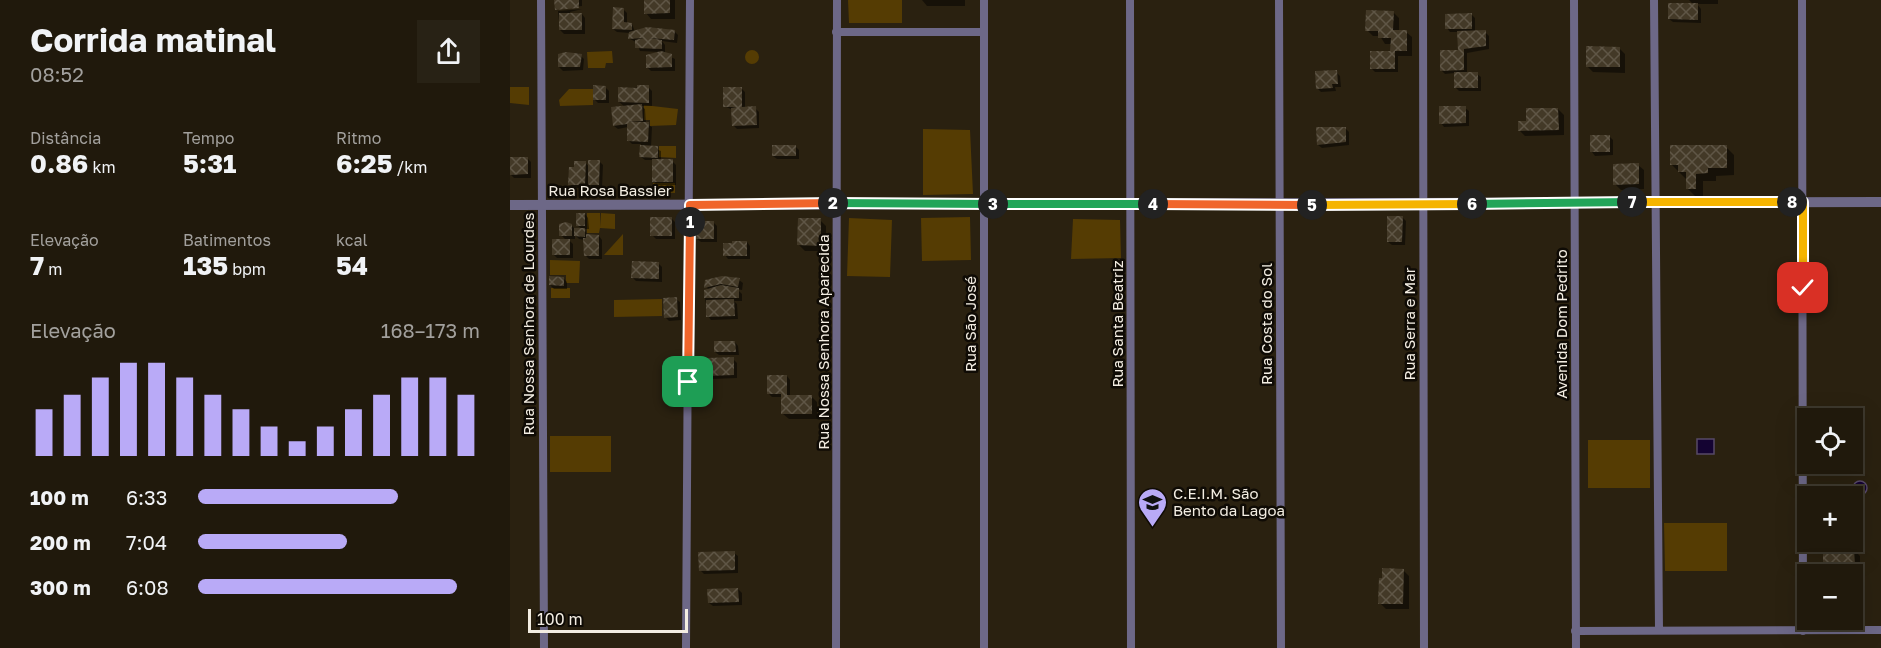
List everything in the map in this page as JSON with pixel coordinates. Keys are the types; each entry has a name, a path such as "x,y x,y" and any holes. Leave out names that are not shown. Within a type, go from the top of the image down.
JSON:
{"street":[{"name":"Rua Nossa Senhora de Lourdes","path":"541,0 544,648"},
{"path":"686,648 690,0"},
{"name":"Rua Nossa Senhora Aparecida","path":"836,648 837,0"},
{"name":"Rua São José","path":"984,0 984,648"},
{"name":"Rua Santa Beatriz","path":"1130,0 1131,648"},
{"name":"Rua Costa do Sol","path":"1278,0 1281,648"},
{"name":"Rua Serra e Mar","path":"1424,0 1422,204 1424,648"},
{"name":"Avenida Dom Pedrito","path":"1574,0 1576,648"},
{"path":"1654,0 1659,630"},
{"path":"1803,0 1803,631"},
{"path":"836,32 984,32"},
{"name":"Rua Rosa Bassier","path":"510,205 837,203 1279,205 1881,201"},
{"path":"1575,631 1881,630"}],"shaded area":[{"path":"848,0 902,0 902,23 849,23"},
{"path":"752,50 757,52 759,57 757,62 752,64 747,62 745,57 747,52"},
{"path":"612,51 613,63 606,63 605,68 588,68 587,52"},
{"path":"510,87 529,87 529,105 510,103"},
{"path":"569,89 593,89 593,105 560,106 559,100"},
{"path":"644,105 678,109 676,125 650,126 650,120 644,120"},
{"path":"923,129 970,130 973,194 923,195"},
{"path":"659,146 676,146 676,158 659,157"},
{"path":"653,183 675,183 675,193 653,192"},
{"path":"587,213 600,213 600,227 601,213 615,214 615,229 600,228 599,233 587,233"},
{"path":"970,217 971,260 922,261 921,218"},
{"path":"849,218 892,220 890,277 847,276"},
{"path":"1073,219 1120,220 1121,258 1071,259"},
{"path":"623,234 623,255 604,255"},
{"path":"550,260 580,261 579,283 566,283 566,275 550,275"},
{"path":"551,288 570,288 570,298 551,298"},
{"path":"662,299 662,316 614,317 614,300"},
{"path":"550,436 611,436 611,472 550,472"},
{"path":"1697,439 1714,439 1714,454 1697,454"},
{"path":"1588,440 1650,440 1650,488 1588,488"},
{"path":"1860,481 1866,485 1866,491 1863,494 1863,486 1854,486"},
{"path":"1664,523 1727,523 1727,571 1665,571"}],"building":[{"path":"554,0 579,0 579,8 555,10"},
{"path":"644,0 670,0 670,13 644,14"},
{"path":"1668,3 1698,3 1698,20 1668,19"},
{"path":"613,7 624,8 624,22 632,23 632,30 612,29"},
{"path":"1366,10 1394,11 1393,30 1407,30 1407,51 1395,51 1395,69 1370,69 1370,51 1390,51 1391,38 1378,38 1378,31 1365,31"},
{"path":"559,13 582,13 582,30 559,30"},
{"path":"1472,13 1472,29 1445,29 1445,14"},
{"path":"647,27 675,30 674,40 649,38 662,40 662,49 635,48 635,40 644,38 628,39 629,32"},
{"path":"1486,30 1486,46 1464,49 1464,70 1440,71 1440,50 1458,50 1457,31"},
{"path":"1586,46 1620,47 1620,67 1586,67"},
{"path":"661,51 672,54 672,67 646,68 646,55"},
{"path":"566,52 582,54 580,67 558,67 558,54"},
{"path":"1337,70 1338,84 1332,84 1333,88 1316,89 1315,71"},
{"path":"1454,72 1478,72 1478,88 1454,88"},
{"path":"593,85 606,86 606,100 593,100"},
{"path":"637,85 649,85 649,103 618,102 618,87 637,88"},
{"path":"723,87 742,87 742,107 756,106 757,125 732,126 731,108 737,107 723,107"},
{"path":"642,104 643,121 628,122 649,122 648,142 627,141 627,124 613,126 611,107"},
{"path":"1439,106 1466,106 1466,123 1439,124"},
{"path":"1526,108 1558,108 1559,130 1518,131 1518,121 1526,121"},
{"path":"1316,127 1346,127 1346,142 1317,145"},
{"path":"1590,135 1610,135 1610,152 1590,152"},
{"path":"640,145 658,146 658,158 639,157"},
{"path":"772,145 796,145 796,156 772,156"},
{"path":"1670,145 1727,145 1727,168 1708,168 1708,173 1696,174 1696,189 1686,189 1686,172 1678,172 1678,165 1670,165"},
{"path":"510,157 528,157 528,174 510,175"},
{"path":"652,159 673,159 673,182 652,182"},
{"path":"588,160 600,160 599,185 588,185"},
{"path":"574,161 586,161 585,185 568,185 569,167 574,167"},
{"path":"1639,163 1639,184 1613,185 1613,164"},
{"path":"576,213 585,213 585,226 576,226"},
{"path":"1387,216 1403,216 1402,242 1387,242"},
{"path":"650,217 672,217 672,236 650,236"},
{"path":"798,218 821,218 821,246 797,245"},
{"path":"695,221 714,221 714,239 696,239"},
{"path":"566,222 572,224 572,236 559,236 559,224"},
{"path":"574,228 585,228 585,237 574,236"},
{"path":"586,234 599,235 599,256 584,256 583,238 586,238"},
{"path":"552,239 570,239 570,255 552,255"},
{"path":"732,241 747,241 747,256 723,256 723,243 732,243"},
{"path":"632,261 659,262 659,279 631,278"},
{"path":"549,276 564,277 564,286 549,285"},
{"path":"722,276 740,278 738,287 721,284 704,288 705,280"},
{"path":"721,285 739,288 739,298 704,298 704,290"},
{"path":"677,297 678,317 664,318 663,298"},
{"path":"734,299 735,316 706,317 706,300"},
{"path":"714,341 735,341 736,352 714,352"},
{"path":"734,357 734,375 707,376 707,358"},
{"path":"767,375 787,375 787,395 812,395 812,414 781,414 781,394 767,394"},
{"path":"735,551 735,570 699,571 698,552"},
{"path":"1823,552 1854,552 1855,564 1823,564"},
{"path":"1382,568 1404,569 1403,604 1378,604 1379,578 1382,578"},
{"path":"738,588 739,602 708,603 707,589"}],"place":[{"name":"C.E.I.M. São Bento da Lagoa","path":"1152,528"}],"route":[{"path":"688,382 690,205 1803,202 1803,288"}]}
